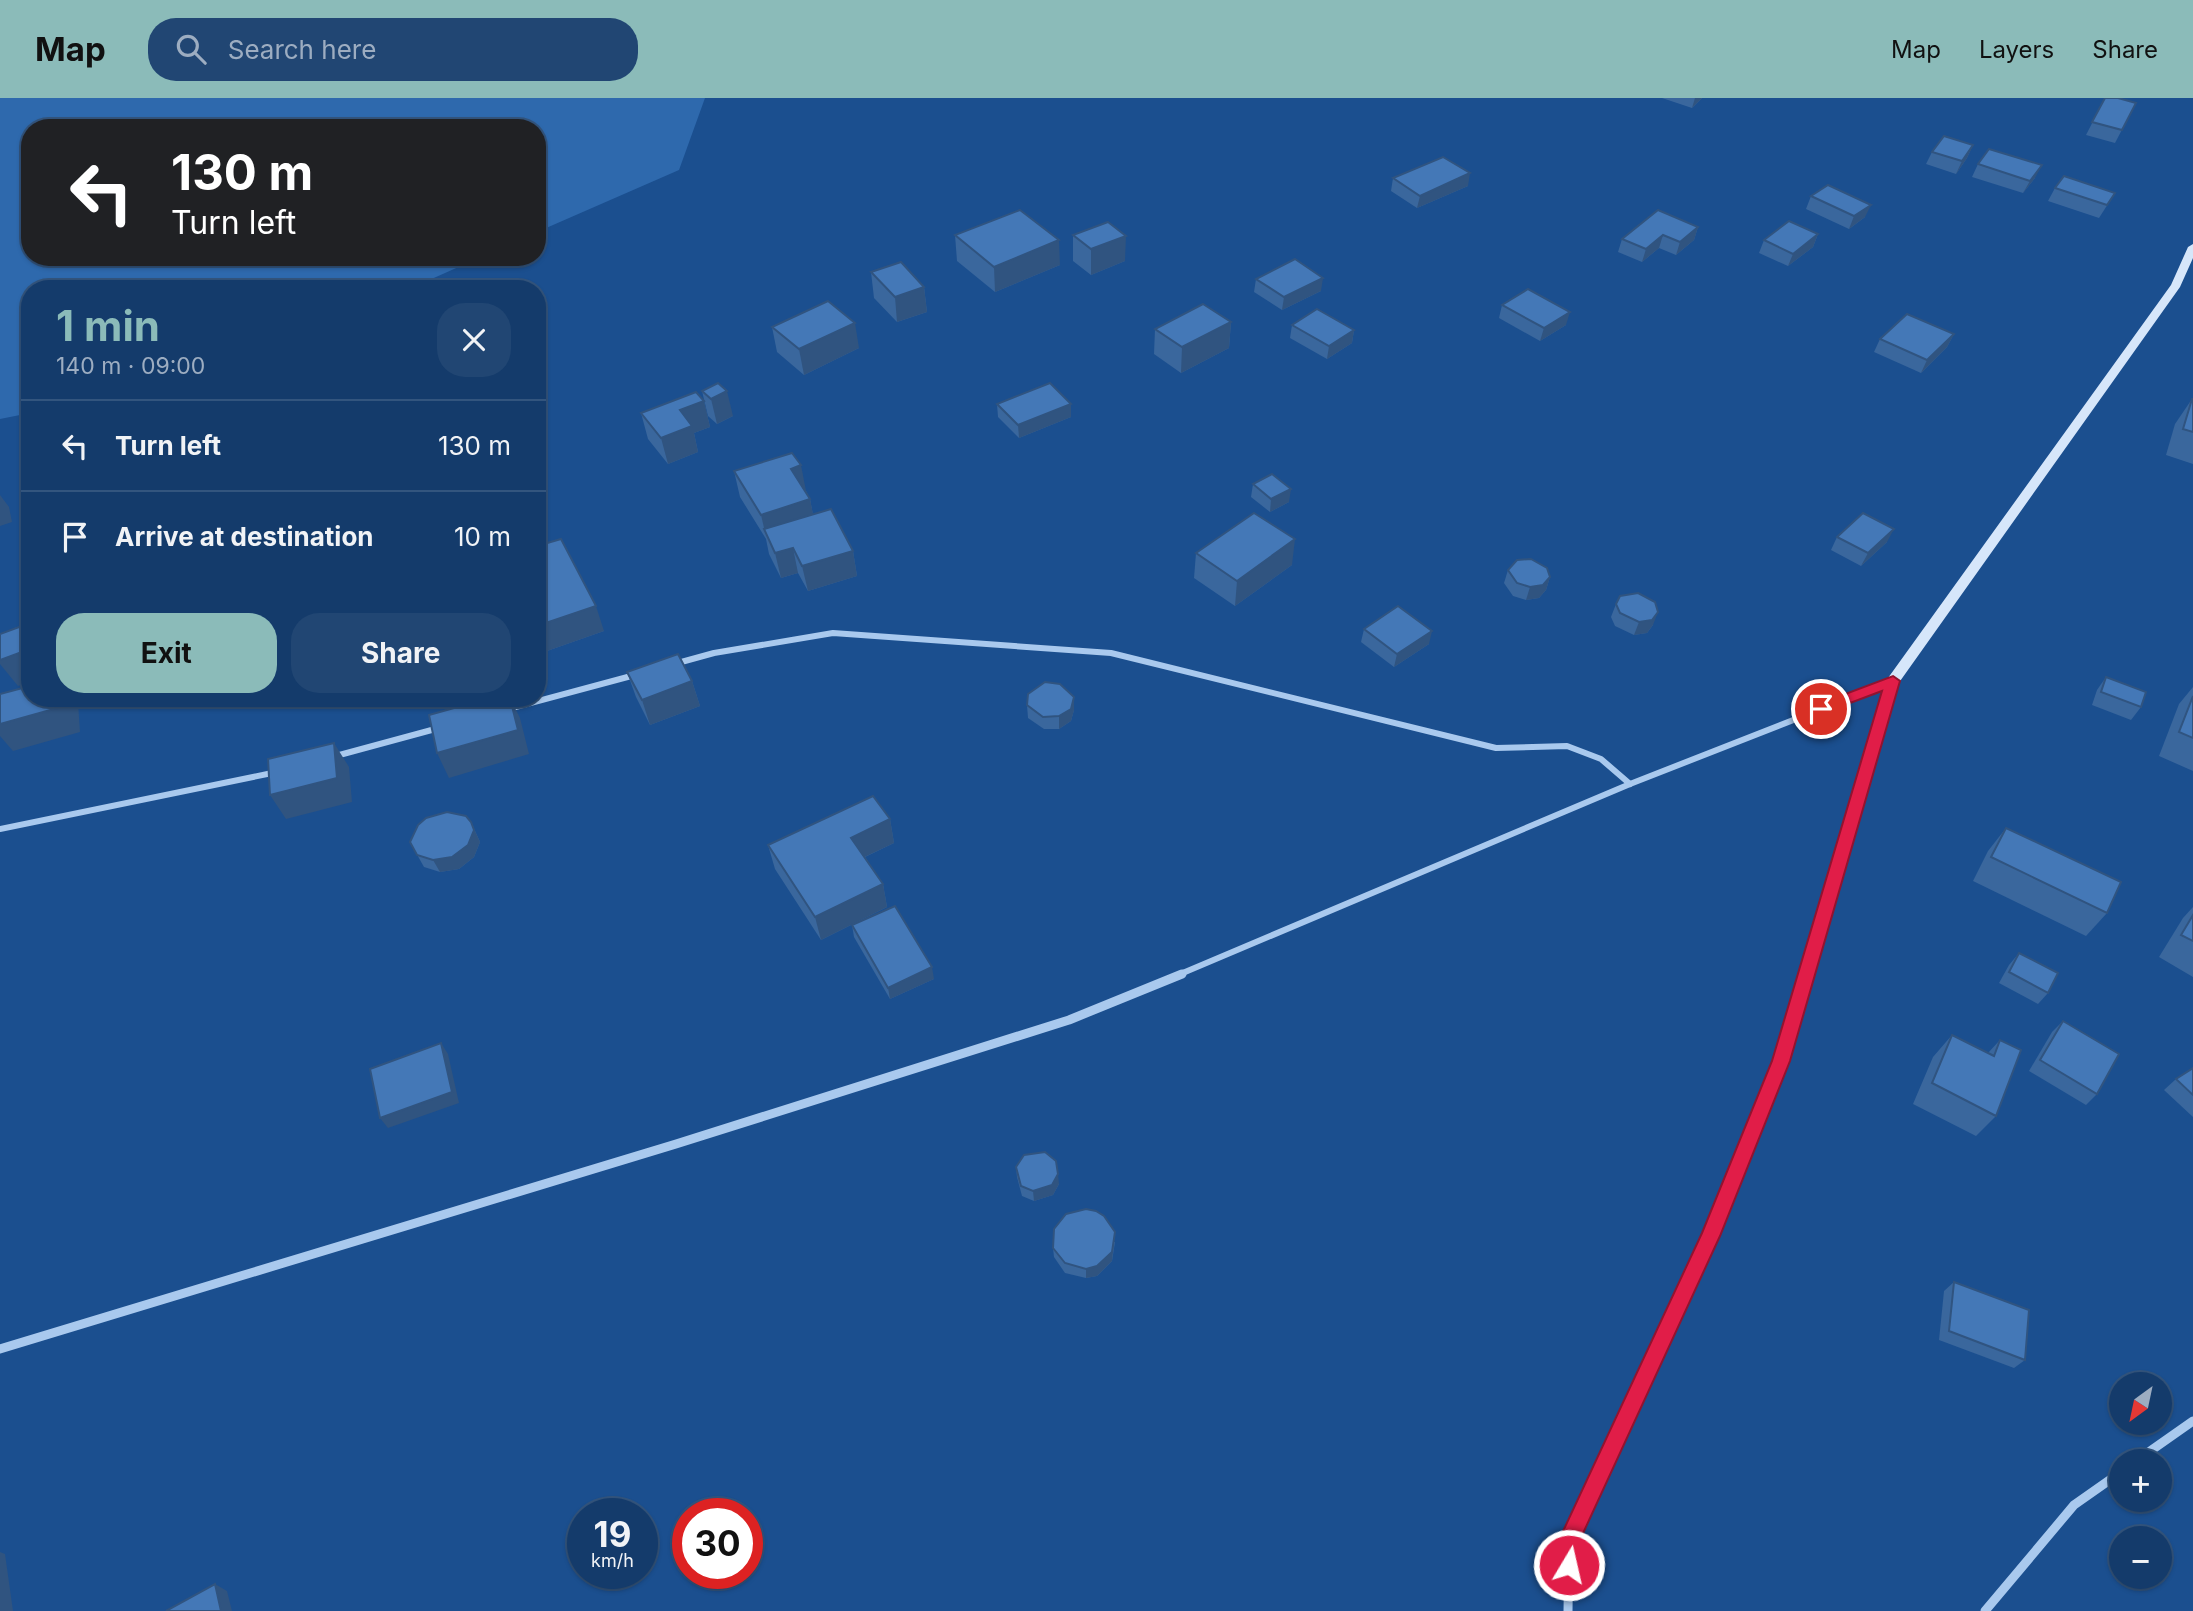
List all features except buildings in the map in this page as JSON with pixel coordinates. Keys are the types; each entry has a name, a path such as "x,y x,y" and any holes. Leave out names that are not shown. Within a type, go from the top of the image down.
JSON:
{"main road":[{"path":"1893,681 2176,285 2193,247"}],"street":[{"path":"661,667 714,653 833,633 1111,653 1496,748 1567,746 1601,759 1630,784"},
{"path":"546,698 648,671"},
{"path":"0,1349 689,1140 1069,1020 1331,913 1630,784 1893,681"},
{"path":"1568,1611 1569,1542 1710,1236 1781,1061 1893,681"},
{"path":"502,710 513,707"},
{"path":"317,761 449,725"},
{"path":"0,829 291,768"},
{"path":"2153,1449 2193,1421"},
{"path":"1985,1611 2074,1505 2109,1480"}],"shaded area":[{"path":"0,98 705,98 679,170 546,228 546,119 21,119 21,266 461,266 429,280 21,280 21,415 0,419"}],"route":[{"path":"1569,1565 1569,1542 1710,1236 1781,1061 1893,681 1821,709"}]}
